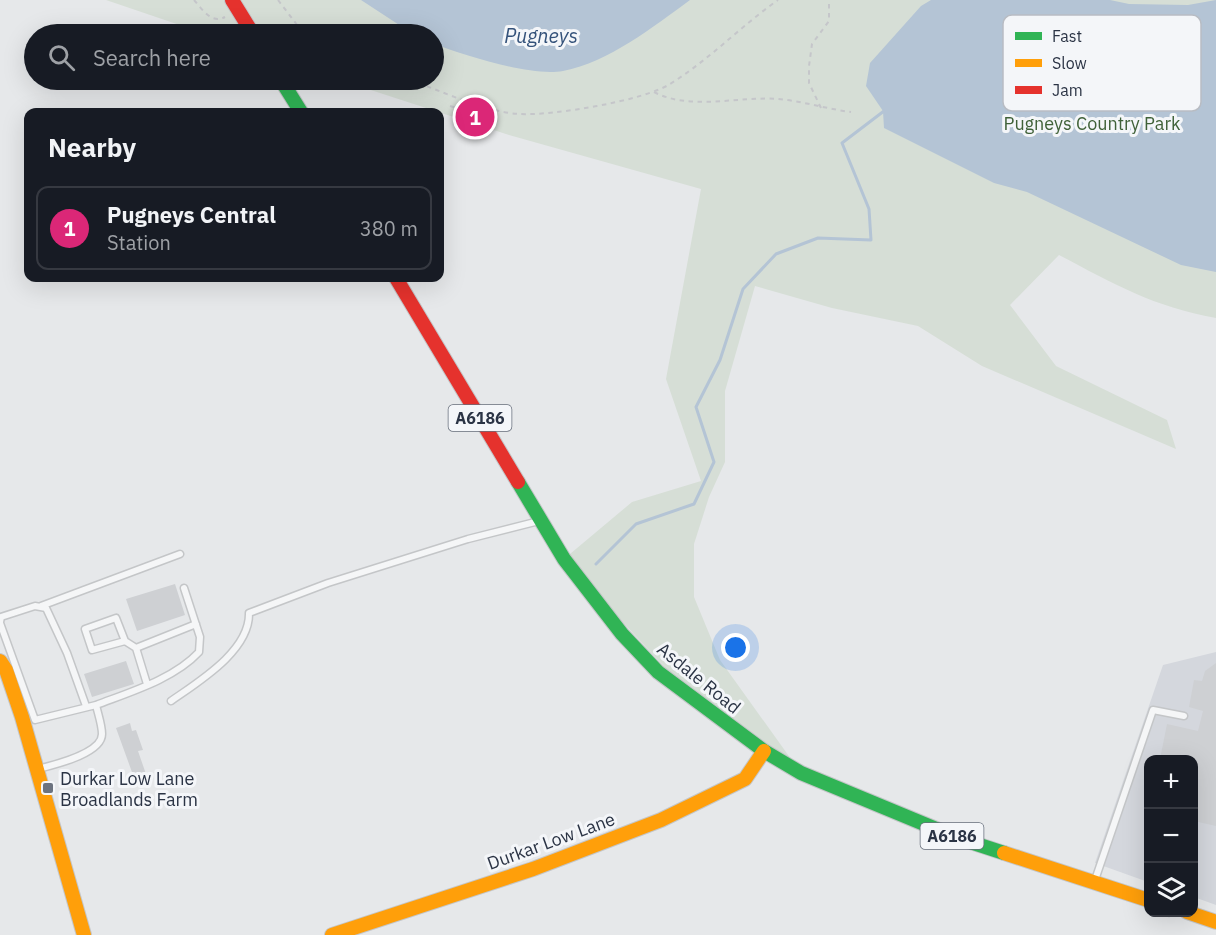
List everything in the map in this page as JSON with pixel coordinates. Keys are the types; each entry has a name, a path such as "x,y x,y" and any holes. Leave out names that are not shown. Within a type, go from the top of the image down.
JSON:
{"main road":[{"path":"235,5 247,24"},
{"path":"287,90 298,108"},
{"name":"Asdale Road","path":"398,282 564,559 594,600 658,672 764,751 801,773 958,838 1144,898"},
{"path":"0,661 6,670 37,770 84,935"},
{"name":"Durkar Low Lane","path":"332,935 533,869 661,820 745,779 764,751"},
{"path":"1198,916 1216,922"}],"lane":[{"path":"171,701 215,670 245,632 249,625 249,613 349,576 468,539 542,520"},
{"path":"180,554 40,607 1,617 0,622 33,718 38,721 96,705 147,684 192,660 200,652 202,644 184,588"},
{"path":"40,607 46,608 52,618 86,706"},
{"path":"125,641 92,650 86,629 116,618 125,641 136,648 147,684"},
{"path":"136,648 196,624"},
{"path":"37,770 86,753 100,742 102,734 96,705"},
{"path":"1094,883 1153,710 1184,716"}],"path":[{"path":"194,0 212,18 219,20 235,5"},
{"path":"278,0 296,24"},
{"path":"439,90 519,114 609,103 654,92 691,69 778,0"},
{"path":"821,108 809,83 809,66 812,44 830,21 830,0"},
{"path":"654,92 664,98 711,101 778,99 851,112"},
{"path":"476,114 480,104"},
{"path":"450,106 499,122"}],"shaded area":[{"path":"1216,652 1216,905 1198,898 1198,755 1144,755 1144,881 1095,863 1163,665"}],"green space":[{"name":"Pugneys Country Park","path":"106,0 1216,0 1216,318 1154,301 1116,285 1059,255 1010,305 1056,366 1167,420 1176,449 982,366 918,326 832,308 755,286 725,391 725,462 709,497 694,544 694,597 720,660 801,773 699,704 564,559 632,502 701,481 666,379 701,189 509,135 444,114 444,108 426,108 371,90 444,90 444,24 177,24"}],"water":[{"name":"Pugneys","path":"361,0 690,0 614,52 563,71 533,71 516,68 444,47 444,24 398,24"},
{"path":"931,0 1110,0 1129,4 1188,5 1216,0 1216,272 1181,265 1027,192 994,183 884,128 883,111 866,86 870,63 921,6"}],"building":[{"path":"175,584 185,615 137,631 126,599"},
{"path":"126,661 134,684 92,697 84,674"},
{"path":"1216,663 1216,826 1198,822 1198,755 1161,755 1167,724 1198,731 1203,711 1189,707 1194,680 1202,681 1205,671"},
{"path":"130,723 132,731 136,730 143,750 138,751 147,777 144,778 146,783 137,786 116,728"}],"waterway":[{"path":"596,564 636,524 694,504 714,462 696,407 720,360 743,289 776,254 818,238 871,240 869,209 842,143 884,111"}],"traffic: fast":[{"path":"287,90 298,108"},
{"path":"518,482 564,559 622,634 658,672 764,751 801,773 958,838 1004,853"}],"traffic: slow":[{"path":"0,661 6,670 22,717 84,935"},
{"path":"332,935 533,869 661,820 745,779 764,751"},
{"path":"1004,853 1144,899"},
{"path":"1198,916 1216,922"}],"traffic: jam":[{"path":"232,0 247,24"},
{"path":"398,282 518,482"}],"place":[{"name":"Pugneys Central","path":"475,117"},
{"name":"Durkar Low Lane Broadlands Farm","path":"48,788"}]}
